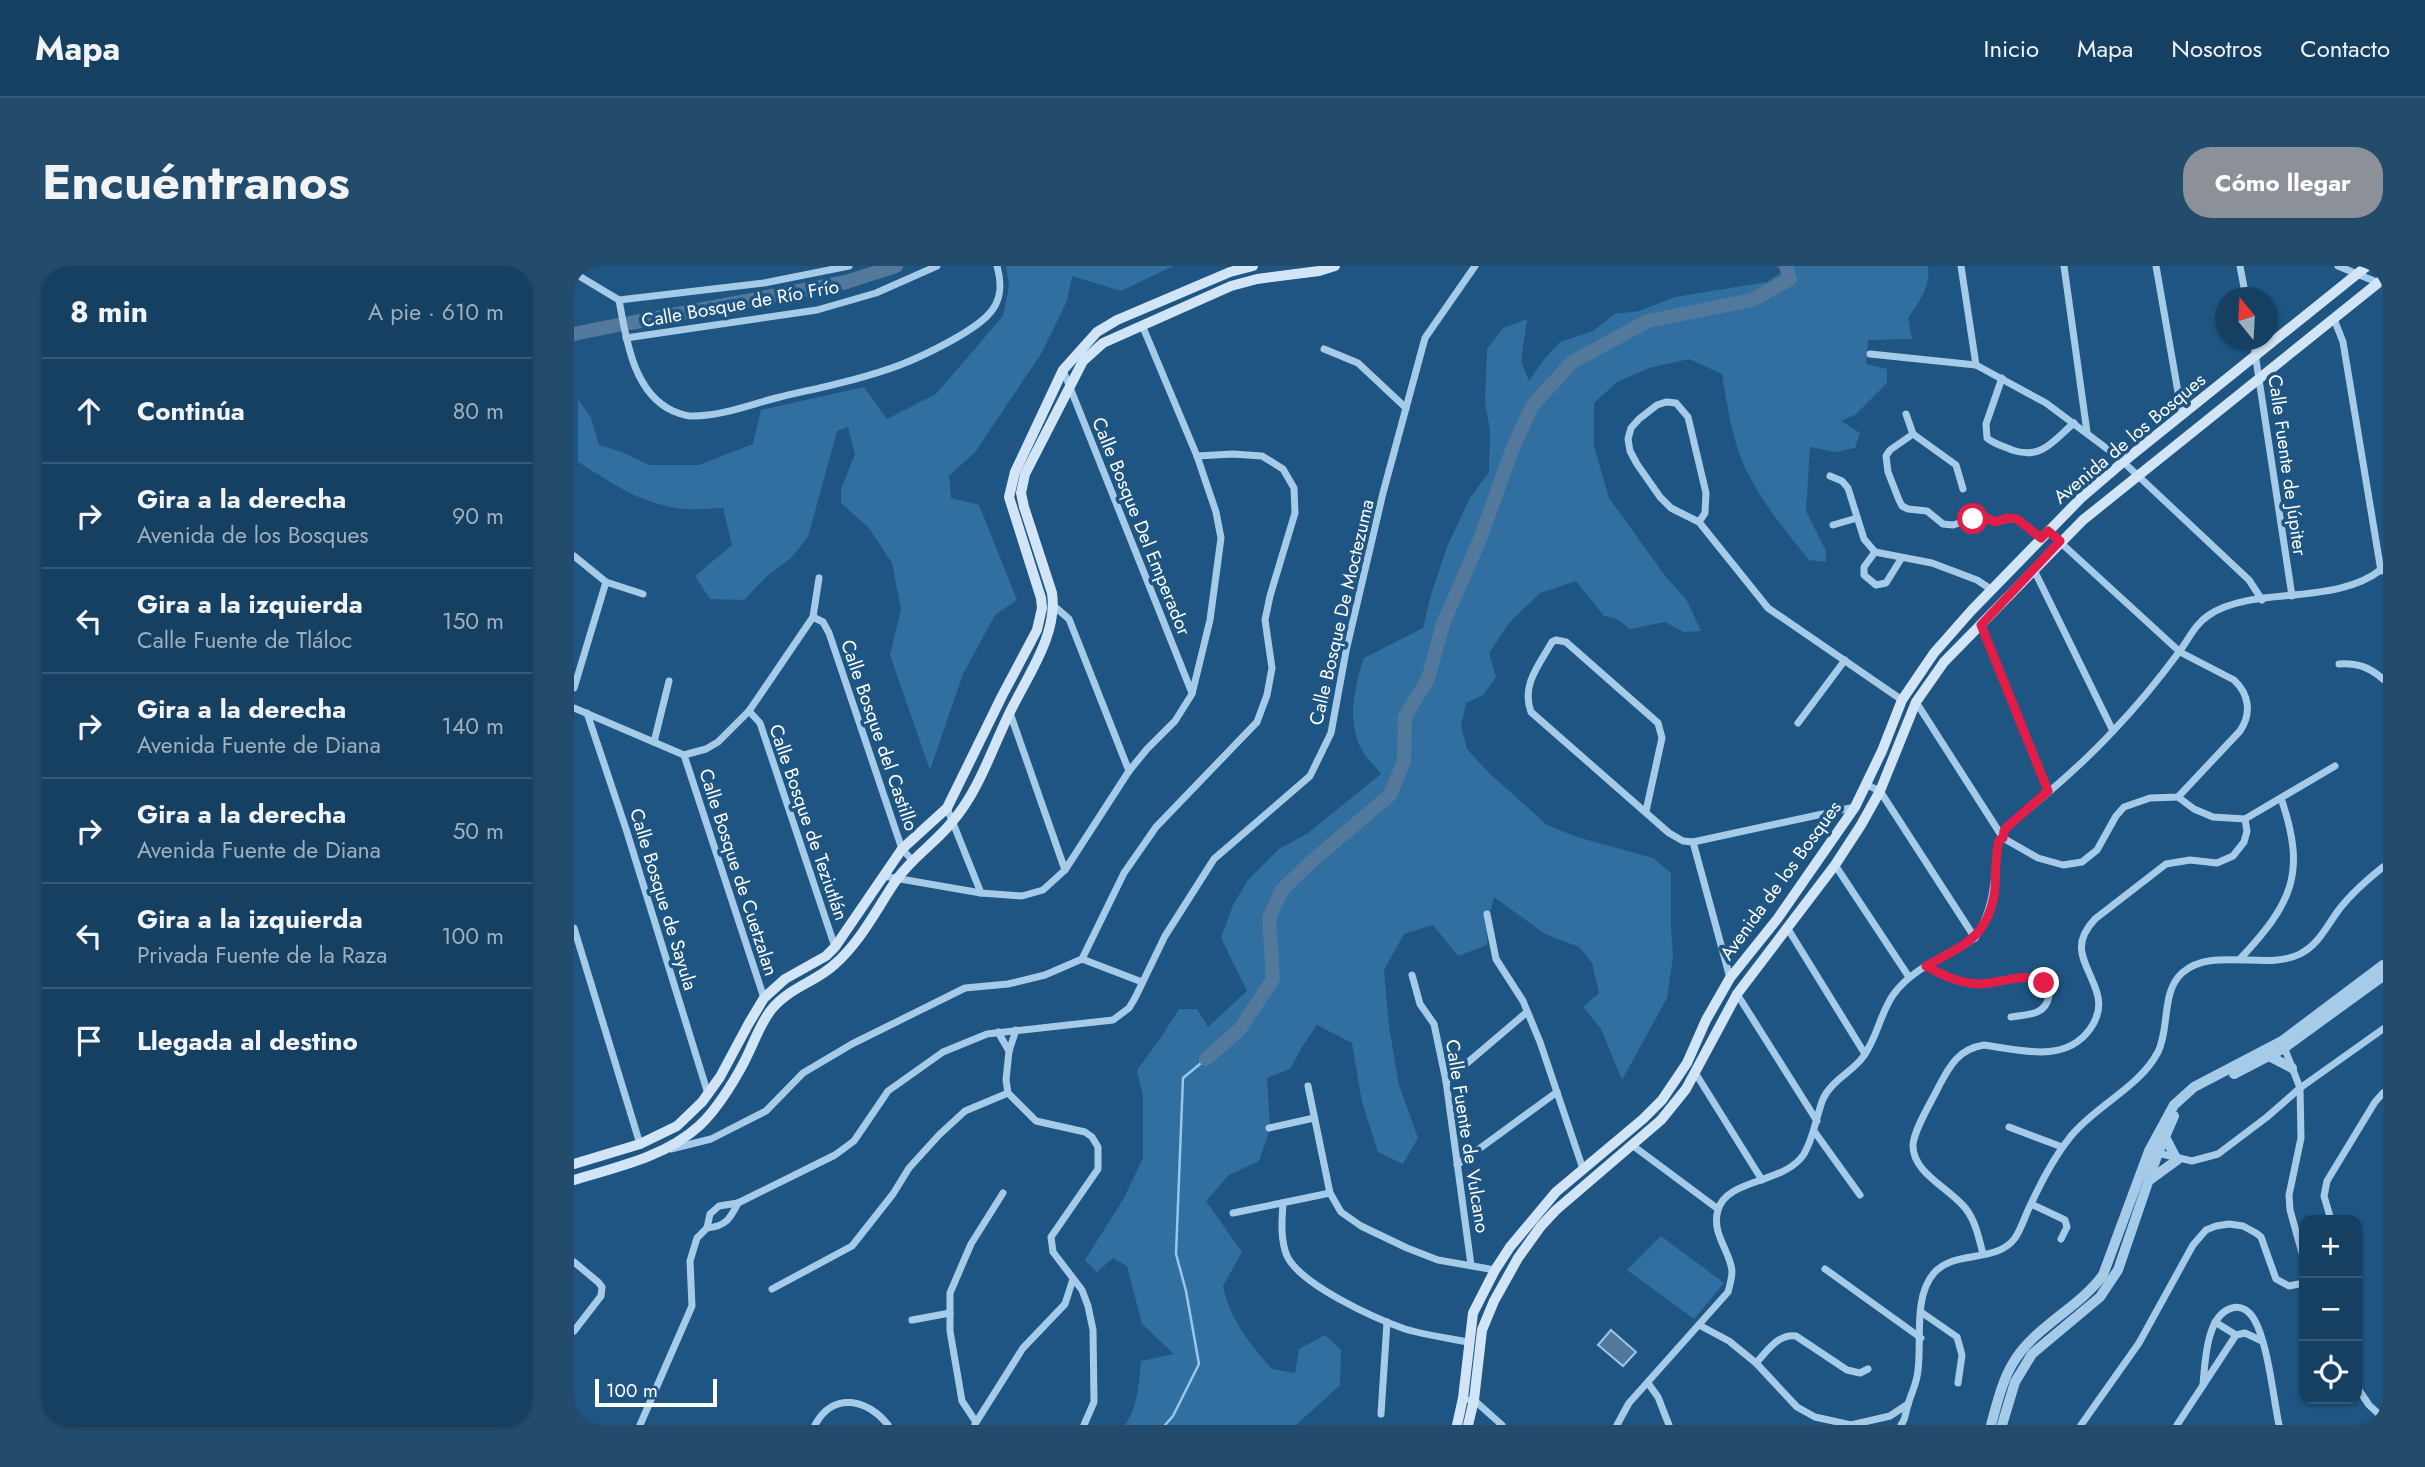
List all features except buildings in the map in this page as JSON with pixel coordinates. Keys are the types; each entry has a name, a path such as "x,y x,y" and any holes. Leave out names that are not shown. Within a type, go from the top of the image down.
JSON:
{"main road":[{"path":"574,1164 640,1144 677,1126 709,1094 764,998 785,979 826,956 835,947 902,849 947,808 1037,630 1042,608 1041,598 1009,497 1015,472 1063,369 1097,332 1117,320 1230,272 1253,266"},
{"path":"574,1180 663,1150 700,1125 742,1065 760,1024 773,1007 792,991 834,967 858,940 912,860 952,822 987,768 1009,712 1045,642 1054,607 1021,493 1025,474 1083,361 1103,343 1231,286 1335,266"},
{"name":"Avenida de los Bosques","path":"1468,1425 1468,1342 1474,1313 1495,1270 1510,1247 1556,1192 1662,1100 1687,1063 1706,1020 1730,978 1778,918 1855,807 1867,785 1902,700 1934,653 2044,534 2123,462 2367,266"},
{"name":"Avenida de los Bosques","path":"1457,1425 1468,1399 1482,1330 1494,1301 1518,1258 1556,1210 1666,1114 1696,1074 1718,1026 1737,994 1835,865 1880,791 1916,702 1944,662 2060,541 2138,475 2381,282"},
{"path":"2328,298 2337,316"}],"street":[{"name":"Calle Bosque de Río Frío","path":"575,273 619,300 764,284 849,266"},
{"name":"Calle Bosque de Río Frío","path":"626,338 817,310 876,293 937,266"},
{"path":"619,300 626,338 637,371 656,400 671,410 690,417 715,414 849,380 900,365 923,354 971,328 988,315 998,299 1002,281 997,266"},
{"name":"Calle Bosque De Moctezuma","path":"707,1228 710,1214 719,1206 738,1203 835,1155 854,1141 888,1091 943,1052 987,1034 1113,1020 1129,1008 1165,936 1214,859 1310,776 1331,733 1349,638 1425,338 1475,266"},
{"path":"1961,266 1976,365"},
{"path":"2064,266 2087,432"},
{"path":"2156,266 2182,415"},
{"path":"2240,266 2244,287"},
{"path":"2337,266 2381,282"},
{"path":"1617,1425 1629,1403 1728,1292 1732,1269 1716,1224 1718,1209 1725,1199 1740,1188 1779,1175 1793,1166 1804,1154 1823,1099 1829,1089 1854,1068 1865,1054 1881,1016 1894,994 1909,976 1975,938 1990,909 1998,844 2007,827 2113,731 2180,652 2198,624 2209,615 2224,607 2326,591 2382,571 2337,316"},
{"path":"883,876 981,893 1022,896 1044,890 1065,870 1129,771 1175,721 1192,694 1210,621 1221,538 1216,512 1197,456 1142,324"},
{"path":"1324,349 1358,363 1406,408"},
{"name":"Calle Fuente de Júpiter","path":"2255,350 2292,596"},
{"path":"1870,354 1976,365 2046,403 2087,432 2138,475 2249,580 2262,600"},
{"name":"Calle Bosque Del Emperador","path":"1063,369 1192,694"},
{"path":"2002,378 1986,424 1987,438 1993,443 2022,453 2037,452 2074,423"},
{"path":"1699,522 1705,513 1706,493 1688,417 1676,403 1666,402 1648,412 1632,428 1628,439 1630,451 1660,497 1671,508 1699,522 1768,608 1902,700"},
{"path":"1906,414 1913,434 1956,464 1963,489"},
{"path":"1913,434 1889,450 1886,456 1888,472 1902,506 1927,511 1943,524 1953,525 1978,517 1996,522 2017,519 2060,541 2180,652 2234,680 2246,698 2246,722 2178,797"},
{"path":"663,1150 711,1139 766,1111 803,1073 852,1044 965,988 1008,984 1045,975 1082,959 1124,873 1156,827 1257,722 1267,695 1272,668 1265,620 1296,513 1294,488 1283,469 1262,456 1197,456"},
{"path":"1830,476 1842,481 1848,488 1864,539 1875,552 1932,564 1976,580 1992,590"},
{"path":"1833,525 1857,518"},
{"path":"1875,552 1863,571 1876,585 1886,583 1901,559"},
{"path":"574,556 606,582 643,594"},
{"path":"2034,570 2113,731"},
{"path":"574,708 684,755 706,749 718,742 749,710 813,617 819,578"},
{"path":"574,688 606,582"},
{"path":"1054,607 1069,619 1129,771"},
{"name":"Calle Bosque del Castillo","path":"813,617 823,622 829,633 902,849"},
{"path":"1981,625 2048,791"},
{"path":"1647,811 1662,737 1658,723 1566,642 1552,642 1528,685 1527,696 1531,712 1669,833 1683,841 1693,842 1855,807"},
{"path":"1798,723 1845,660"},
{"path":"2339,664 2361,665 2383,679"},
{"path":"654,742 669,681"},
{"path":"1916,702 2003,838 2026,853 2063,865 2076,864 2097,850 2124,807 2150,798 2178,797 2194,809 2213,817 2245,820 2335,766"},
{"name":"Calle Bosque de Teziutlán","path":"749,710 760,723 835,947"},
{"path":"1009,712 1065,870"},
{"name":"Calle Bosque de Sayula","path":"587,713 709,1094"},
{"name":"Calle Bosque de Cuetzalan","path":"684,755 764,998"},
{"path":"1867,785 1880,791 1975,938"},
{"path":"2240,959 2280,912 2289,893 2294,866 2293,844 2281,798"},
{"path":"947,808 981,893"},
{"path":"1983,1254 1973,1220 1966,1209 1924,1170 1914,1154 1915,1136 1951,1065 1963,1053 1977,1046 2039,1053 2071,1046 2085,1035 2095,1022 2099,1007 2097,993 2082,958 2081,943 2085,930 2095,919 2166,864 2190,860 2217,863 2233,856 2246,837 2245,820"},
{"path":"1693,842 1730,978"},
{"path":"902,849 912,860"},
{"path":"1835,865 1909,976"},
{"path":"1901,1425 1915,1390 1921,1312 1925,1289 1934,1273 1948,1262 2003,1248 2012,1241 2062,1147 2075,1130 2144,1072 2156,1056 2164,1039 2169,996 2181,973 2204,962 2283,959 2299,955 2315,944 2342,905 2383,867"},
{"path":"1488,914 1496,960 1523,1001 1583,1168"},
{"path":"574,928 640,1144"},
{"path":"1788,929 1865,1054"},
{"path":"1082,959 1142,982"},
{"path":"2002,1425 2015,1382 2032,1354 2099,1297 2111,1283 2122,1260 2148,1181 2153,1152 2165,1137 2173,1117 2189,1098 2269,1056 2383,965"},
{"path":"1926,966 1945,977 1961,982 1981,984 2032,977 2044,983 2049,996 2045,1008 2038,1013 2011,1017"},
{"name":"Calle Fuente de Vulcano","path":"1412,975 1420,1004 1434,1024 1446,1081 1471,1265"},
{"path":"1991,1425 2005,1378 2013,1362 2042,1331 2092,1290 2103,1275 2168,1114 2183,1095 2194,1087 2283,1044 2383,976"},
{"path":"1737,994 1817,1121"},
{"path":"1446,1081 1527,1012"},
{"path":"2153,1152 2177,1160 2199,1161 2218,1154 2301,1088 2383,1029"},
{"path":"1016,1030 1009,1051 1006,1080 1008,1093 1036,1121 1085,1132 1098,1147 1098,1169 1051,1237 1053,1252 1082,1290 1093,1330 1094,1402 1084,1425"},
{"path":"998,1032 1009,1051"},
{"path":"2283,1044 2301,1088 2301,1138 2289,1195 2290,1210 2299,1242"},
{"path":"2269,1056 2292,1068"},
{"path":"1696,1074 1762,1180"},
{"path":"1308,1086 1330,1193 1341,1212 1361,1226 1438,1260 1495,1270"},
{"path":"1457,1166 1557,1092"},
{"path":"772,1289 852,1246 893,1194 909,1168 939,1135 965,1111 1008,1093"},
{"path":"2330,1215 2324,1196 2327,1181 2375,1101 2383,1093"},
{"path":"1269,1128 1314,1118"},
{"path":"2009,1127 2062,1147"},
{"path":"1814,1131 1860,1195"},
{"path":"2165,1137 2177,1160"},
{"path":"1632,1145 1718,1209"},
{"path":"2148,1181 2177,1160"},
{"path":"1003,1193 971,1244 950,1293 950,1331 962,1401 975,1423 1023,1348 1065,1304 1073,1279"},
{"path":"1233,1213 1330,1193"},
{"path":"640,1425 692,1306 690,1261 697,1238 707,1228 722,1226 730,1219 738,1203"},
{"path":"1283,1203 1282,1237 1287,1255 1297,1272 1311,1283 1407,1330 1468,1342"},
{"path":"2031,1204 2063,1218 2067,1227 2061,1239"},
{"path":"2081,1425 2139,1343 2193,1245 2206,1230 2230,1224 2250,1229 2261,1237 2276,1279 2289,1286 2299,1284"},
{"path":"574,1262 602,1287 601,1296 574,1331"},
{"path":"1825,1269 1921,1338"},
{"path":"2203,1385 2207,1343 2215,1321 2224,1310 2236,1306 2245,1309 2254,1319 2262,1341 2279,1425"},
{"path":"1921,1312 1957,1337 1962,1355 1958,1383"},
{"path":"912,1320 950,1313"},
{"path":"2215,1321 2236,1335"},
{"path":"1381,1414 1387,1322"},
{"path":"1699,1325 1729,1342 1756,1363 1797,1408 1815,1417 1851,1425 1890,1416 1908,1404"},
{"path":"2177,1425 2236,1335 2245,1332 2262,1341"},
{"path":"1756,1363 1776,1342 1789,1335 1797,1336 1847,1370 1860,1373 1868,1369"},
{"path":"2207,1343 2224,1352"},
{"path":"1648,1382 1658,1397 1669,1425"},
{"path":"2362,1394 2383,1418"},
{"path":"1468,1399 1502,1425"},
{"path":"816,1425 832,1406 849,1402 863,1404 879,1412 888,1425"}],"shaded area":[{"path":"1006,266 1173,266 1121,291 1072,276 1067,301 1041,354 976,451 949,476 951,498 979,505 1017,600 995,615 963,674 930,770 890,655 901,609 892,563 869,528 841,503 841,489 855,454 848,427 837,431 808,537 791,558 766,577 744,600 710,599 695,576 732,545 723,508 684,509 654,503 628,492 578,462 578,399 591,418 599,445 649,465 699,465 753,444 761,410 864,387 887,419 936,394 1003,316 1009,286"},
{"path":"1776,266 1928,266 1926,287 1908,318 1912,339 1868,340 1866,364 1887,369 1887,383 1855,415 1841,421 1860,433 1855,448 1836,452 1810,447 1806,511 1826,551 1826,562 1809,560 1757,490 1735,441 1722,374 1689,359 1649,368 1617,382 1594,403 1594,446 1609,498 1663,573 1687,601 1701,631 1684,632 1665,622 1630,629 1617,619 1604,616 1576,581 1540,593 1510,622 1489,653 1496,677 1483,695 1466,703 1461,726 1467,749 1488,772 1547,825 1577,837 1653,858 1671,873 1673,956 1667,998 1622,1080 1601,1029 1583,1007 1599,993 1592,963 1579,947 1545,934 1494,897 1488,920 1487,945 1458,956 1433,925 1404,934 1384,970 1389,1027 1399,1085 1418,1138 1403,1164 1378,1152 1362,1102 1352,1043 1317,1025 1290,1069 1267,1078 1270,1129 1259,1161 1229,1175 1206,1201 1242,1252 1223,1286 1236,1321 1249,1341 1272,1369 1295,1373 1299,1349 1325,1335 1341,1350 1340,1385 1296,1425 1125,1425 1135,1403 1141,1361 1174,1354 1142,1324 1127,1266 1113,1258 1097,1272 1085,1260 1124,1198 1143,1158 1143,1097 1137,1070 1179,1009 1197,1009 1208,1027 1247,991 1221,938 1233,905 1248,880 1279,849 1308,833 1381,774 1363,752 1358,741 1353,717 1357,681 1364,658 1423,628 1447,547 1470,498 1489,472 1490,430 1485,403 1487,349 1503,328 1527,319 1521,361 1529,381 1560,342 1593,331 1615,314 1639,311 1675,297 1767,282 1782,272"},
{"path":"1661,1236 1724,1283 1694,1319 1627,1270"},
{"path":"1611,1330 1636,1352 1623,1366 1598,1345"}],"waterway":[{"path":"630,323 846,282 896,266"},
{"path":"1206,1059 1240,1029 1273,979 1269,918 1282,890 1390,795 1404,761 1405,716 1428,679 1443,624 1480,539 1512,450 1532,406 1572,362 1648,321 1752,300 1790,279 1786,266"},
{"path":"574,334 618,325"},
{"path":"1165,1425 1173,1416 1199,1364 1186,1291 1176,1254 1183,1078 1206,1059"}],"route":[{"path":"1973,519 1984,517 1996,522 2007,518 2017,519 2041,538 2048,531 2060,541 1981,625 2048,791 2007,827 2003,838 1999,840 1993,901 1975,938 1926,966 1945,977 1961,982 1981,984 2032,977 2044,983"}]}
